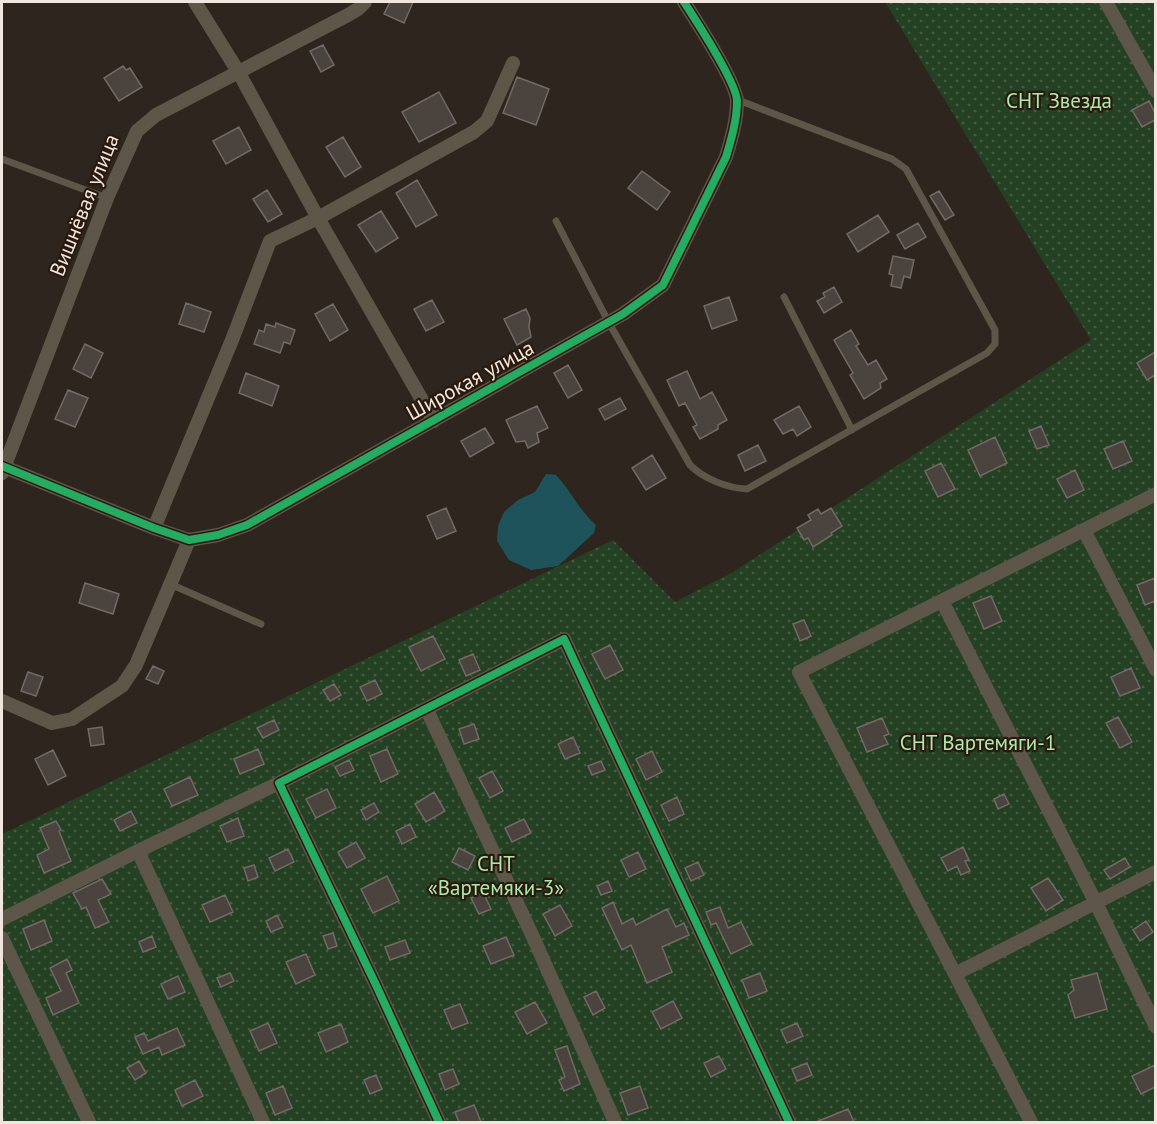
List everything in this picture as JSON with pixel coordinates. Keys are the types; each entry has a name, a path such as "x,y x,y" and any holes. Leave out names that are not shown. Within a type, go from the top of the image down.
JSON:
{"street":[{"path":"195,2 239,73 318,218 434,421"},
{"name":"Вишнёвая улица","path":"2,469 107,198 136,131 156,115 348,15 365,2"},
{"path":"684,2 731,82 738,100"},
{"path":"1106,2 1155,91"},
{"path":"154,528 232,340 270,241 318,218 474,132 487,121 513,63"},
{"name":"Широкая улица","path":"189,540 247,525 609,323 663,285 726,157 738,100"},
{"path":"2,469 189,540 136,665 122,686 72,719 52,723 2,701"},
{"path":"1031,1122 799,672 1155,494"},
{"path":"1084,530 1155,670"},
{"path":"942,602 1096,903 1155,1027"},
{"path":"2,919 427,710 564,639 789,1122"},
{"path":"427,710 533,937 615,1122"},
{"path":"279,783 439,1122"},
{"path":"138,851 263,1122"},
{"path":"954,974 1155,872"},
{"path":"2,938 89,1122"}],"lane":[{"path":"556,221 609,323 690,465 699,474 734,488 747,489 987,353 995,344 995,330 906,169 892,159 738,100"},
{"path":"2,159 107,198"},
{"path":"784,297 852,430"},
{"path":"170,584 261,624"}],"green space":[{"path":"885,2 1155,2 1155,1122 2,1122 2,834 613,540 675,602 733,572 1091,340"}],"water":[{"path":"546,474 556,475 596,525 594,533 558,566 531,570 509,560 497,541 498,526 504,512 518,500 535,492"}],"building":[{"path":"390,2 413,2 404,23 384,14"},
{"path":"323,45 334,65 321,72 310,51"},
{"path":"123,66 126,70 130,68 142,87 119,101 104,78"},
{"path":"517,77 549,89 536,125 503,113"},
{"path":"439,92 456,123 419,142 402,112"},
{"path":"1149,101 1155,113 1155,120 1142,127 1132,110"},
{"path":"239,127 251,150 226,164 213,141"},
{"path":"343,137 361,167 345,177 326,147"},
{"path":"642,171 670,192 657,210 628,188"},
{"path":"417,180 437,215 416,227 396,193"},
{"path":"267,190 282,214 268,222 253,199"},
{"path":"939,191 954,215 945,220 930,196"},
{"path":"381,211 398,238 376,252 358,225"},
{"path":"878,215 889,232 858,252 847,234"},
{"path":"918,223 926,237 905,249 897,235"},
{"path":"893,256 914,260 910,278 904,276 901,288 891,286 893,275 889,274"},
{"path":"834,287 842,302 824,313 817,301 825,297 823,293"},
{"path":"729,297 737,320 712,329 704,306"},
{"path":"432,300 444,322 426,331 414,309"},
{"path":"186,303 211,312 204,332 179,324"},
{"path":"333,304 348,330 330,341 315,314"},
{"path":"526,309 530,318 531,337 517,345 504,319"},
{"path":"276,323 295,330 290,344 284,342 280,353 254,344 259,330 264,332 266,324 275,327"},
{"path":"851,330 859,344 856,346 868,365 876,360 887,379 880,383 881,388 864,399 850,375 853,373 834,340"},
{"path":"85,344 103,353 91,378 73,369"},
{"path":"1155,352 1155,375 1147,380 1137,363"},
{"path":"568,365 582,390 568,398 554,373"},
{"path":"687,371 700,399 712,392 727,420 718,425 718,429 700,439 693,427 697,425 685,403 679,406 667,380"},
{"path":"246,373 279,386 272,406 239,393"},
{"path":"68,390 88,398 75,427 55,419"},
{"path":"620,398 626,409 605,420 599,409"},
{"path":"537,406 548,428 537,433 539,442 528,448 525,441 516,442 506,420"},
{"path":"799,406 811,427 797,436 793,429 783,434 774,420"},
{"path":"1041,426 1049,445 1037,449 1029,431"},
{"path":"485,428 494,443 470,457 461,441"},
{"path":"995,437 1007,463 980,476 968,450"},
{"path":"1123,441 1132,461 1113,469 1104,449"},
{"path":"758,445 766,461 745,471 738,455"},
{"path":"652,455 666,478 646,490 632,468"},
{"path":"941,463 955,489 938,497 925,471"},
{"path":"1075,470 1084,490 1067,498 1057,479"},
{"path":"446,508 456,531 437,539 427,516"},
{"path":"831,508 842,526 813,547 808,538 804,540 797,528 811,520 808,515 818,509 821,514"},
{"path":"1155,578 1155,601 1145,605 1137,585"},
{"path":"85,583 119,594 113,614 79,603"},
{"path":"991,596 1002,621 984,629 973,603"},
{"path":"804,620 811,636 800,641 793,624"},
{"path":"433,636 445,659 421,671 409,647"},
{"path":"610,645 623,670 605,679 592,654"},
{"path":"473,654 480,670 466,676 459,660"},
{"path":"153,666 164,671 158,684 146,679"},
{"path":"1131,668 1140,688 1120,696 1111,677"},
{"path":"28,672 43,677 36,696 21,691"},
{"path":"375,680 382,694 367,701 360,687"},
{"path":"334,684 341,695 330,701 323,690"},
{"path":"1118,717 1132,742 1120,748 1106,723"},
{"path":"882,718 889,734 884,736 888,744 867,752 857,728"},
{"path":"274,720 279,730 263,738 257,728"},
{"path":"474,724 479,739 464,744 459,729"},
{"path":"102,727 104,744 91,746 88,729"},
{"path":"573,737 580,753 565,759 558,744"},
{"path":"258,749 264,764 240,774 234,759"},
{"path":"387,749 398,774 381,782 370,756"},
{"path":"53,750 66,776 48,785 35,759"},
{"path":"652,751 662,772 646,780 636,759"},
{"path":"349,760 354,770 340,776 335,767"},
{"path":"601,761 605,770 592,775 588,766"},
{"path":"492,771 503,791 490,798 479,778"},
{"path":"190,777 198,795 172,806 164,789"},
{"path":"327,789 336,808 316,818 306,799"},
{"path":"434,792 445,811 426,822 415,804"},
{"path":"1004,794 1009,804 998,809 994,799"},
{"path":"677,797 684,814 669,821 661,805"},
{"path":"374,803 379,812 366,820 361,810"},
{"path":"131,811 137,823 120,831 114,820"},
{"path":"238,818 244,836 227,842 220,826"},
{"path":"524,819 531,833 512,842 505,828"},
{"path":"56,821 71,861 44,873 37,855 49,849 40,828"},
{"path":"410,824 416,837 402,844 396,831"},
{"path":"356,842 365,858 347,868 338,852"},
{"path":"963,847 969,860 965,861 970,871 961,875 957,866 948,871 941,858"},
{"path":"459,848 475,856 468,870 452,862"},
{"path":"288,849 294,862 275,871 269,858"},
{"path":"638,852 646,869 629,877 621,860"},
{"path":"1125,858 1130,867 1110,879 1104,870"},
{"path":"698,862 704,875 691,881 685,868"},
{"path":"254,865 258,877 248,881 244,868"},
{"path":"387,876 399,901 373,913 361,889"},
{"path":"1048,878 1063,900 1046,911 1031,888"},
{"path":"102,879 111,894 98,900 109,922 95,928 86,907 82,909 73,893"},
{"path":"608,881 612,891 601,895 597,886"},
{"path":"483,892 491,909 479,914 471,898"},
{"path":"225,895 233,912 210,922 202,905"},
{"path":"613,902 622,924 633,918 636,925 667,909 676,927 684,923 689,935 662,947 672,972 647,983 631,945 622,950 602,908"},
{"path":"560,905 572,926 555,936 543,914"},
{"path":"720,907 728,928 741,922 752,944 731,954 716,923 711,925 706,912"},
{"path":"277,915 283,927 271,932 266,921"},
{"path":"44,920 52,941 31,950 23,929"},
{"path":"1146,921 1153,932 1140,941 1133,930"},
{"path":"333,933 337,946 328,949 323,936"},
{"path":"152,936 156,947 143,952 139,942"},
{"path":"506,937 514,955 491,964 483,946"},
{"path":"405,940 410,953 390,960 385,947"},
{"path":"306,954 315,975 296,984 286,962"},
{"path":"67,959 72,970 66,973 79,1003 53,1015 46,998 61,991 50,968"},
{"path":"230,973 234,981 221,987 217,978"},
{"path":"760,973 767,991 749,998 742,980"},
{"path":"1097,973 1107,1009 1075,1018 1068,995 1074,990 1071,980"},
{"path":"178,976 185,992 168,999 161,984"},
{"path":"596,991 605,1008 593,1015 584,997"},
{"path":"673,1001 682,1018 661,1029 652,1012"},
{"path":"535,1002 547,1023 527,1034 515,1012"},
{"path":"460,1004 468,1023 452,1029 444,1010"},
{"path":"268,1023 277,1043 259,1051 250,1031"},
{"path":"797,1023 803,1036 787,1043 781,1030"},
{"path":"341,1024 348,1042 326,1052 318,1033"},
{"path":"177,1028 185,1045 162,1055 159,1047 143,1054 135,1037 144,1033 148,1041"},
{"path":"567,1046 580,1084 564,1091 559,1080 565,1077 555,1050"},
{"path":"719,1056 726,1069 711,1077 704,1063"},
{"path":"139,1061 146,1073 135,1080 127,1068"},
{"path":"807,1063 812,1075 797,1081 792,1069"},
{"path":"1155,1065 1155,1087 1141,1094 1132,1076"},
{"path":"453,1069 459,1084 445,1090 439,1074"},
{"path":"376,1075 382,1089 370,1094 364,1080"},
{"path":"195,1080 203,1096 182,1106 175,1090"},
{"path":"283,1086 292,1108 275,1115 266,1093"},
{"path":"640,1086 648,1108 628,1115 620,1093"},
{"path":"474,1105 481,1122 459,1122 455,1112"},
{"path":"848,1109 854,1122 816,1122"}],"cycle path":[{"path":"2,466 189,540 218,535 247,525 623,314 663,285 726,157 735,123 737,102 731,82 684,2"},
{"path":"439,1122 279,783 564,639 789,1122"}],"park label":[{"name":"СНТ Звезда","path":"1059,100"},
{"name":"СНТ Вартемяги-1","path":"978,742"},
{"name":"СНТ «Вартемяки-3»","path":"496,875"}]}
